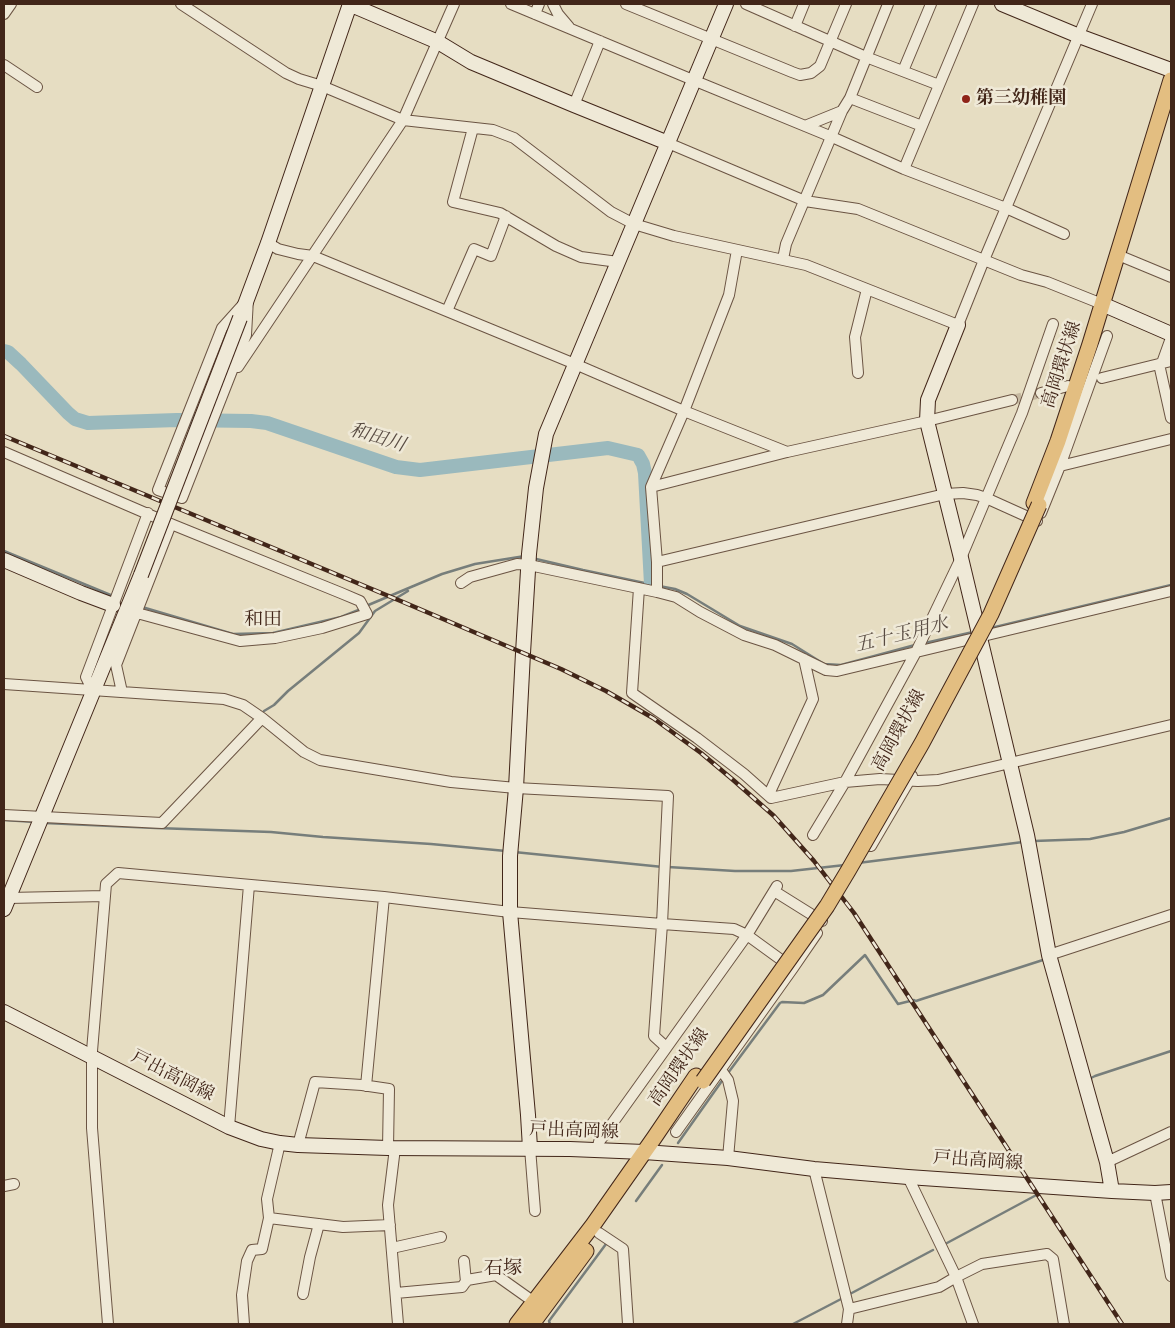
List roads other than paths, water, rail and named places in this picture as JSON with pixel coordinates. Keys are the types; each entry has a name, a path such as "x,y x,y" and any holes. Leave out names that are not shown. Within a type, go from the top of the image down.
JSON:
{"main road":[{"name":"高岡環状線","path":"517,1324 648,1152 699,1078 827,906 922,743 990,614 1054,466 1106,306 1171,80"},
{"name":"高岡環状線","path":"1120,256 1171,101"},
{"name":"高岡環状線","path":"532,1324 599,1233 639,1170 648,1152"}],"street":[{"path":"4,14 11,4"},
{"path":"181,4 286,73 403,120 493,130 514,138 611,212 634,224 674,236 806,265 958,325"},
{"path":"105,896 6,904 141,575 248,299 350,4 438,42 472,62 668,142 805,201 858,209 1021,275 1047,282 1171,334"},
{"path":"228,382 314,256 403,120 454,4"},
{"path":"511,4 904,168 1006,208 1064,234"},
{"path":"535,14 539,4"},
{"path":"553,4 558,14 572,30"},
{"path":"626,4 800,75 811,73 820,66 846,4"},
{"path":"535,1211 510,912 510,852 516,788 522,652 536,488 546,434 726,4"},
{"path":"746,4 762,7 795,26 866,57 939,85"},
{"path":"795,26 804,4"},
{"path":"783,259 786,244 842,112 850,98 888,4"},
{"path":"903,71 931,4"},
{"path":"904,168 974,4"},
{"path":"1002,4 1079,36 1171,70"},
{"path":"1092,4 984,260 928,400 926,420 961,558 984,634 1010,764 1029,841 1049,955 1107,1162 1112,1191"},
{"path":"574,105 600,41"},
{"path":"4,65 37,87"},
{"path":"850,98 922,126"},
{"path":"805,126 842,112"},
{"path":"473,128 453,202 500,213 556,246 581,257 618,262"},
{"path":"447,311 474,249 492,256 506,216"},
{"path":"268,243 278,249 314,256 684,411 788,452"},
{"path":"657,586 651,486 684,411 729,295 737,250"},
{"path":"1120,256 1171,277"},
{"path":"858,372 855,337 867,289"},
{"path":"248,299 246,335 182,498 158,490 222,328 248,299"},
{"path":"813,836 845,782 916,652 961,558 1022,413 1053,324"},
{"path":"984,634 1038,522 1106,336"},
{"path":"1171,338 1164,362 1171,418"},
{"path":"1102,378 1164,362"},
{"path":"1041,393 1068,386"},
{"path":"651,486 1012,400"},
{"path":"1060,466 1171,439"},
{"path":"4,452 171,524 360,601 367,614 322,628 275,638 240,641 139,609"},
{"path":"656,562 945,494 963,493 986,498 1038,522"},
{"path":"93,690 86,677 148,513"},
{"path":"122,692 116,665 171,524"},
{"path":"4,560 81,593 115,600"},
{"path":"461,584 470,577 529,560 639,588 657,586 700,612 744,634 775,644 826,670 837,671 984,634 1171,591"},
{"path":"128,564 152,574"},
{"path":"639,588 632,693 697,738 772,798"},
{"path":"849,884 909,780 979,652"},
{"path":"772,798 770,792 813,700 804,659"},
{"path":"4,684 224,699 243,705 304,752 320,760 451,782 516,788 668,796 654,1036 666,1047"},
{"path":"4,815 39,822 162,823 262,718"},
{"path":"772,798 845,782 880,779 938,780 1171,725"},
{"path":"108,1324 92,1128 92,1058 106,884 118,873 384,897 510,912 734,929 747,935 793,968"},
{"path":"229,1127 249,885"},
{"path":"597,1150 599,1142 747,935 775,889 824,922 676,1132"},
{"path":"366,1086 384,897"},
{"path":"1049,955 1171,915"},
{"name":"戸出高岡線","path":"4,1012 229,1127 261,1139 280,1143 392,1148 530,1148 648,1152 728,1158 814,1169 908,1177 1112,1191 1171,1192"},
{"path":"721,1070 728,1080 733,1101 728,1158"},
{"path":"298,1145 315,1082 389,1089 392,1148 388,1205 398,1324"},
{"path":"1107,1162 1171,1132"},
{"path":"244,1324 242,1295 247,1261 252,1250 262,1250 269,1218 267,1199 280,1143"},
{"path":"814,1169 849,1309 847,1324"},
{"path":"908,1177 956,1277 973,1324"},
{"path":"1155,1193 1171,1276"},
{"path":"269,1218 344,1227 390,1225"},
{"path":"303,1294 319,1224"},
{"path":"599,1233 622,1249 628,1324"},
{"path":"392,1248 441,1237"},
{"path":"849,1309 939,1287 982,1264 1047,1254 1052,1259 1064,1324"},
{"path":"464,1261 466,1282"},
{"path":"396,1293 462,1286 468,1280 496,1275 534,1302"}],"waterway":[{"name":"和田川","path":"4,351 8,352 21,364 68,413 75,419 88,423 177,420 267,423 396,467 420,470 608,448 638,455 645,473 651,584"},
{"path":"4,551 113,596"},
{"path":"366,606 442,574 475,564 525,556"},
{"path":"532,558 654,585"},
{"name":"五十玉用水","path":"991,628 1171,585"},
{"name":"五十玉用水","path":"659,586 675,589 687,594 740,626 792,644 824,664 841,665 915,645"},
{"path":"264,711 274,705 288,691 359,633 375,611 408,591"},
{"path":"142,607 233,634 273,633 341,617 361,609"},
{"name":"五十玉用水","path":"925,643 973,632"},
{"path":"1034,841 1090,839 1124,832 1171,818"},
{"path":"4,820 35,822"},
{"path":"45,823 271,832 506,851"},
{"path":"858,863 1023,842"},
{"path":"514,852 663,867"},
{"path":"668,867 735,871 791,871 845,865"},
{"path":"728,1073 780,1003 804,1003 823,995 865,955 898,1004 916,1001 1046,959"},
{"path":"1091,1082 1091,1078 1095,1076 1171,1051"},
{"path":"678,1143 724,1078"},
{"path":"636,1201 662,1165"},
{"path":"947,1243 1042,1192"},
{"path":"550,1324 549,1321 606,1244"},
{"path":"848,1295 933,1250"},
{"path":"793,1324 843,1298"}],"tunnel":[{"path":"1012,400 1041,393"}],"railway":[{"path":"4,436 561,669 606,691 653,718 701,753 774,816 814,861 854,913 1122,1324"}],"place":[{"name":"第三幼稚園","path":"966,99"}],"district":[{"name":"和田","path":"263,621"},
{"name":"石塚","path":"503,1270"}]}
